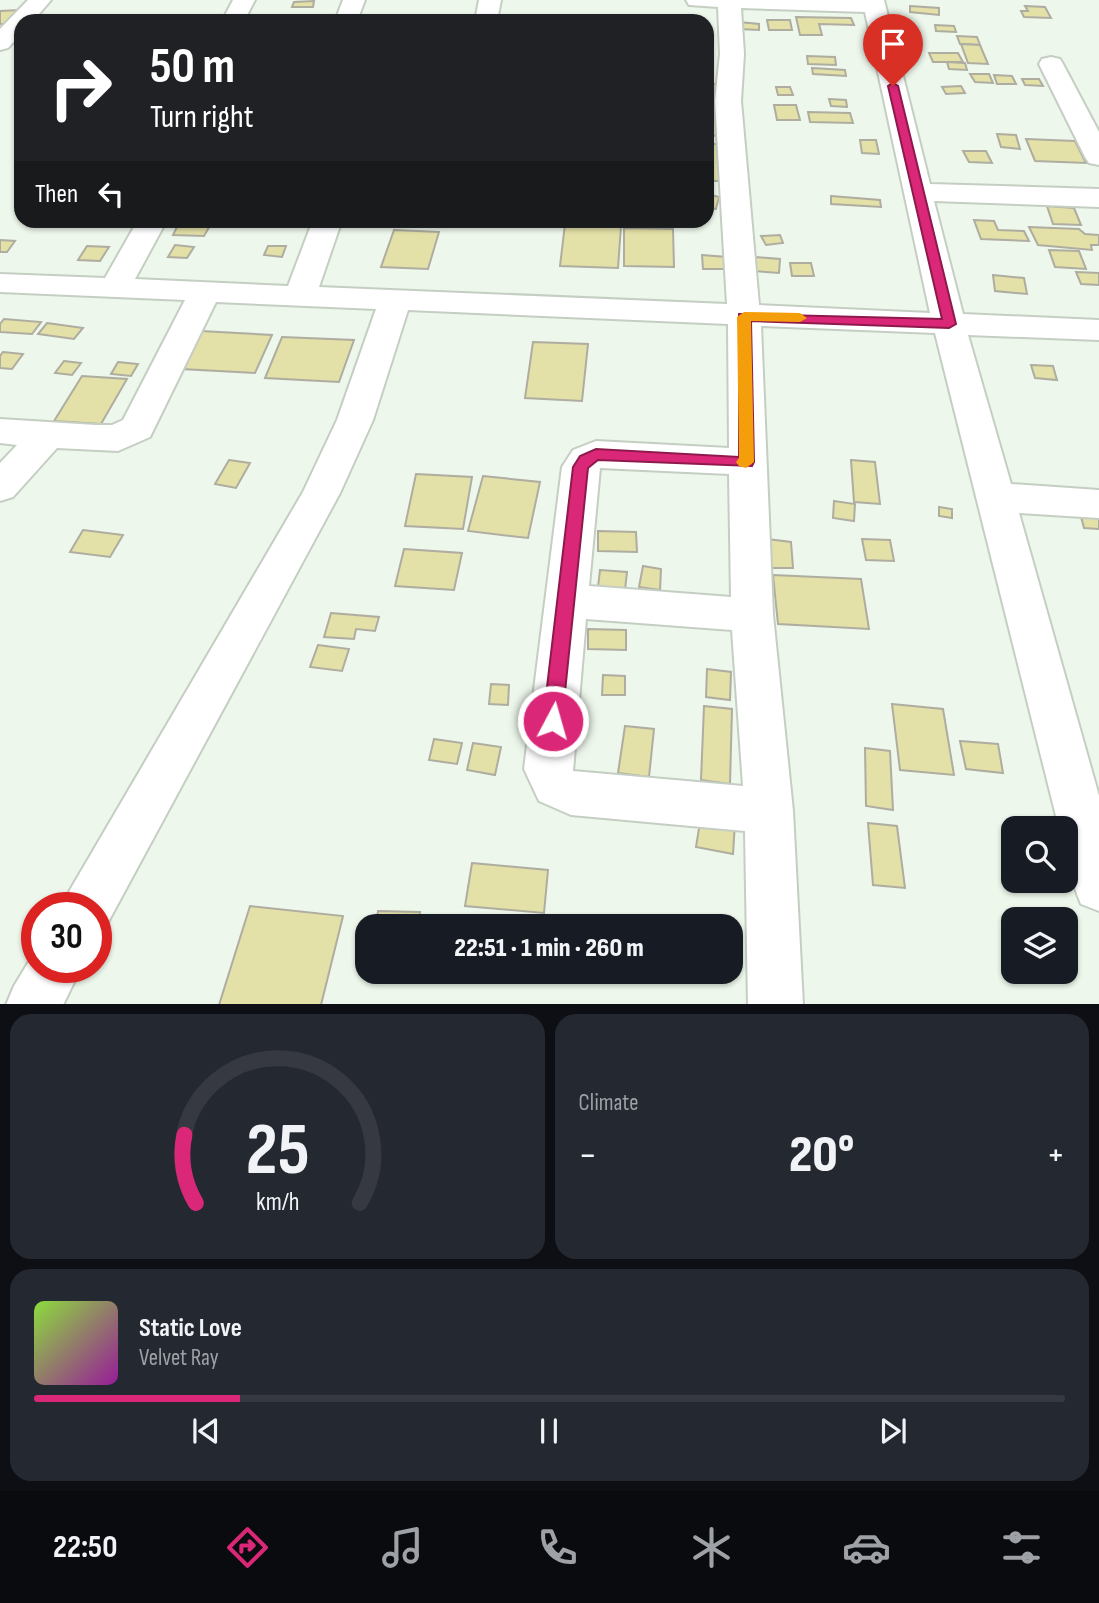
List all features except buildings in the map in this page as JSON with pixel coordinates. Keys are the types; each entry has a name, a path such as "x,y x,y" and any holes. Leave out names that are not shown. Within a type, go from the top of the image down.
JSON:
{"street":[{"path":"27,14 40,0"},
{"path":"697,0 874,3 949,324 1099,886"},
{"path":"729,1 732,54 728,101 720,143 736,190 744,317 752,615 769,811 776,1004"},
{"path":"0,43 14,28"},
{"path":"1051,64 1099,157"},
{"path":"714,190 736,190"},
{"path":"918,192 1099,198"},
{"path":"116,288 149,228"},
{"path":"300,296 325,228"},
{"path":"0,284 1099,330"},
{"path":"0,431 118,438 137,428 205,292"},
{"path":"97,892 321,493 355,420 395,300"},
{"path":"0,488 49,433"},
{"path":"746,462 596,454 586,459 581,467 548,769 556,786 571,793 769,811"},
{"path":"996,497 1099,504"},
{"path":"566,601 752,615"},
{"path":"33,1004 45,983"}],"slow traffic":[{"path":"744,462 744,317 800,318"}],"route":[{"path":"553,721 581,467 586,459 596,454 746,462 744,317 949,324 893,86"}]}
